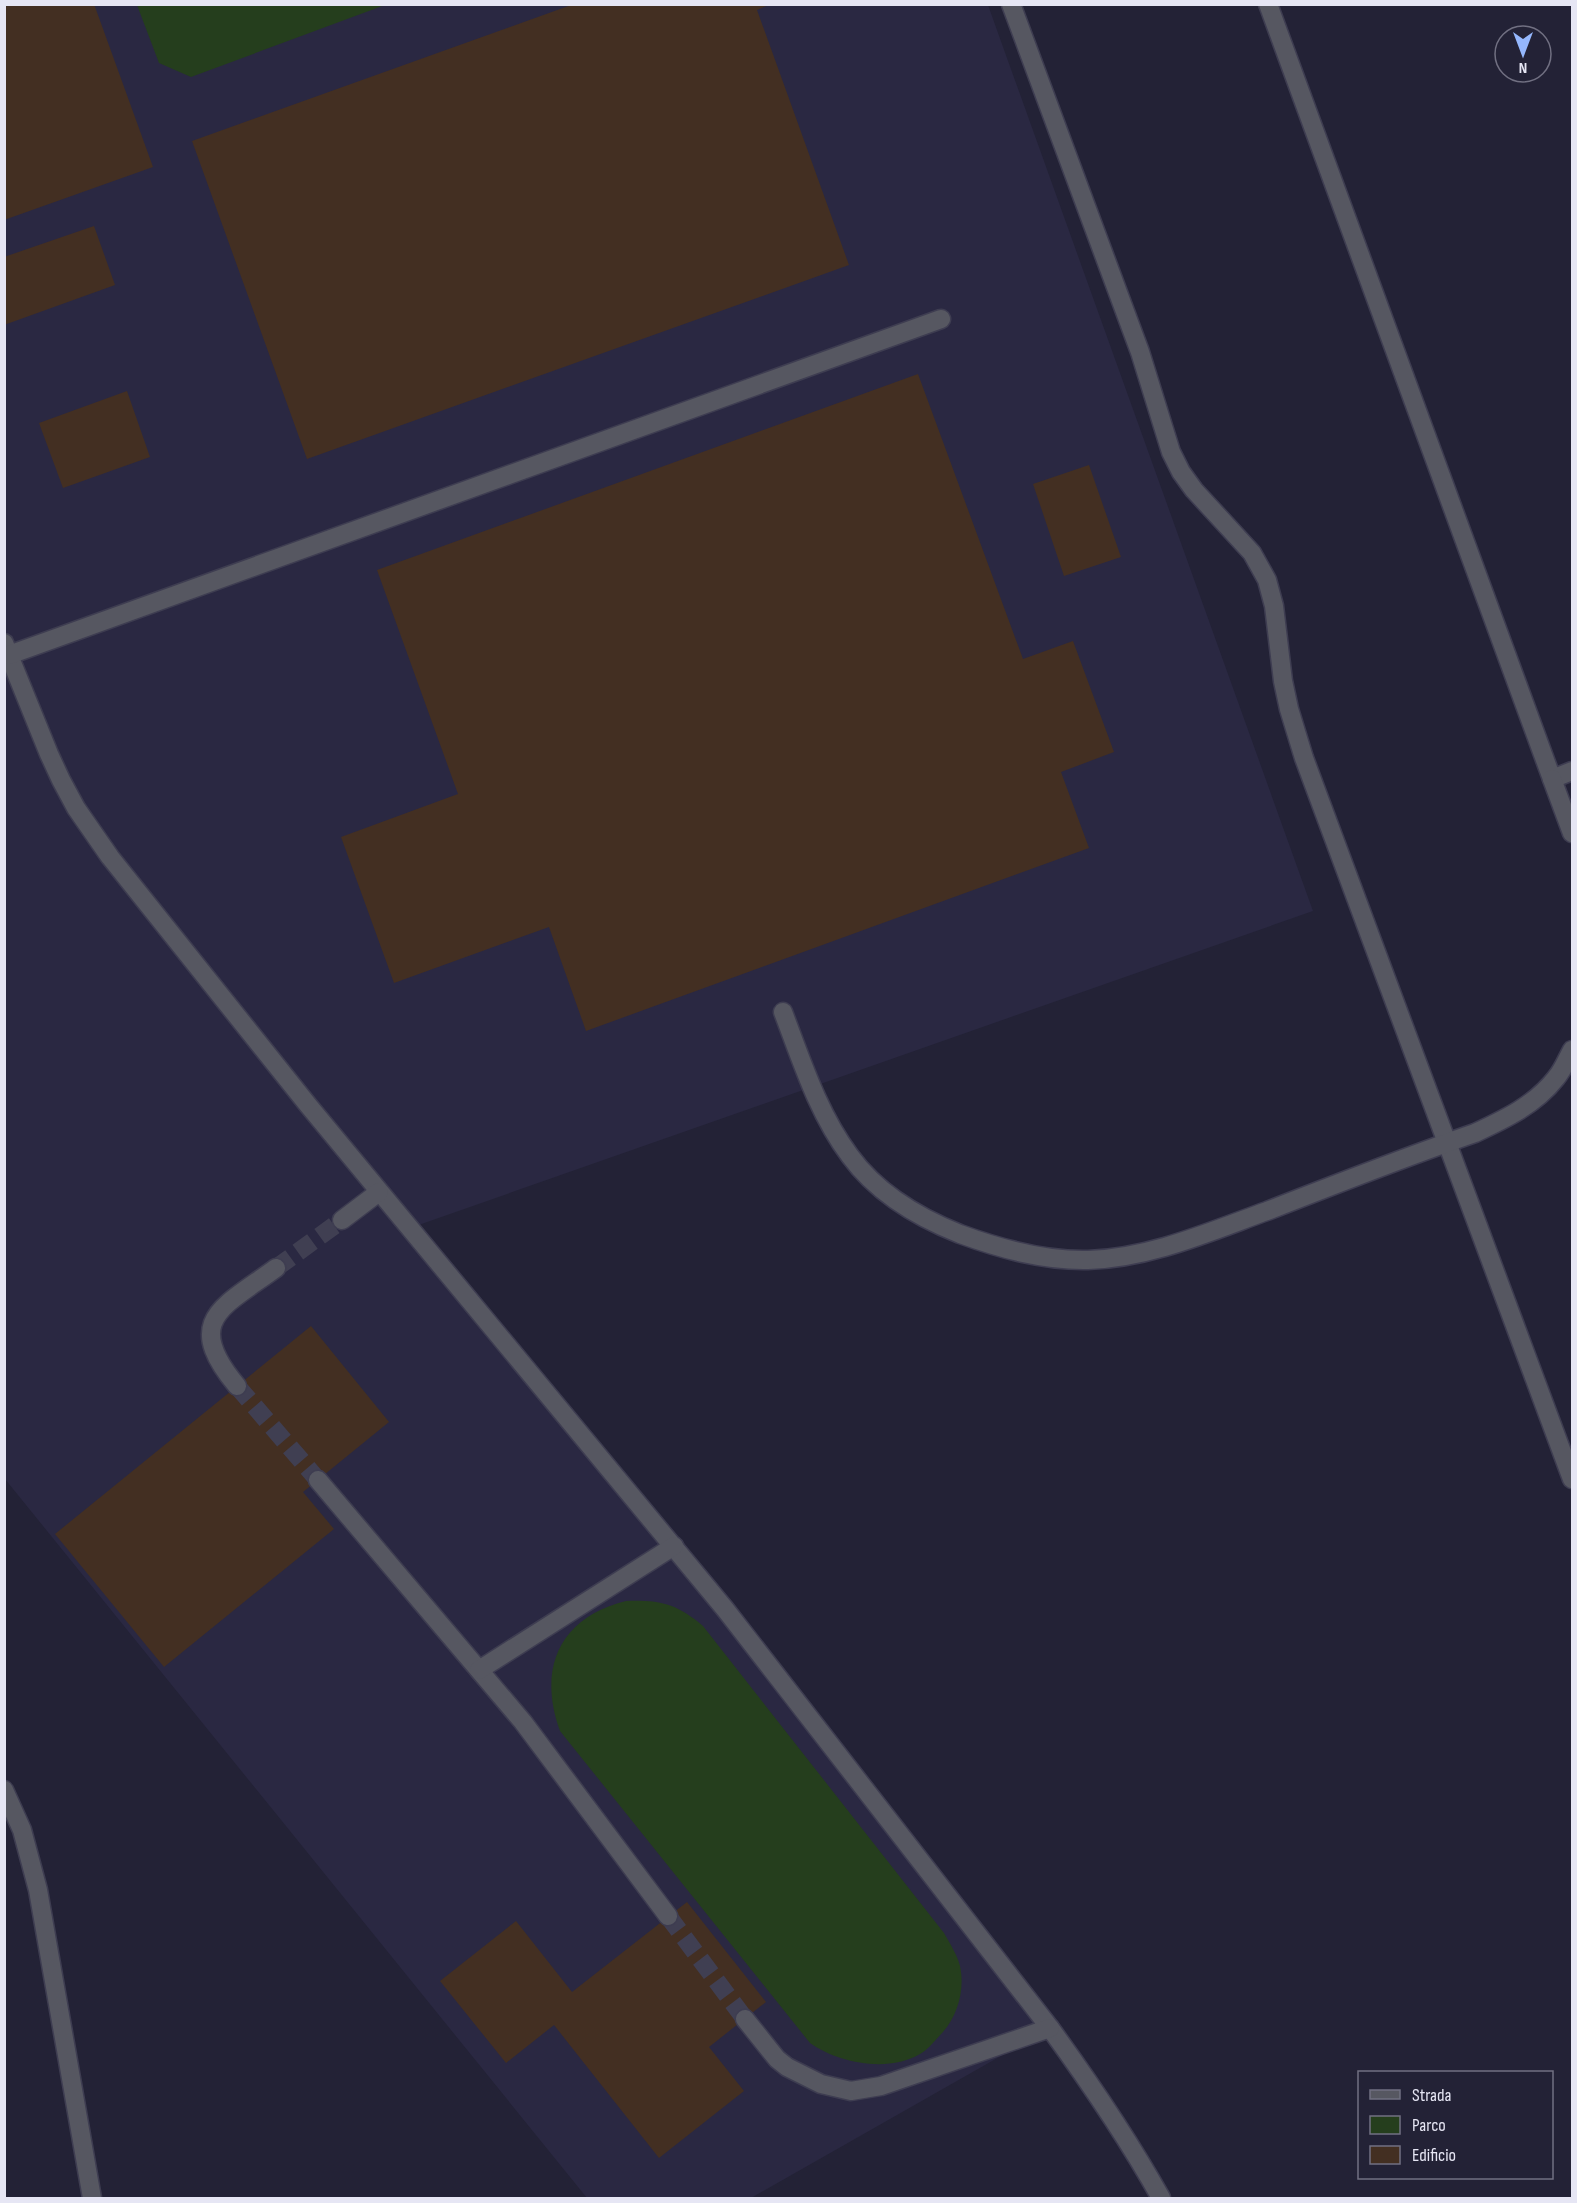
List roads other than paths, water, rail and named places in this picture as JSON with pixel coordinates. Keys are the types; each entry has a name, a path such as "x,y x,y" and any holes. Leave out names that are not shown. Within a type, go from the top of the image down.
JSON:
{"lane":[{"path":"1011,4 1140,352 1171,452 1181,472 1209,509 1252,554 1271,592 1283,681 1302,750 1572,1479"},
{"path":"1268,4 1572,833"},
{"path":"940,320 7,649 49,754 81,816 110,857 379,1191 725,1609 1050,2028 1130,2143 1161,2199"},
{"path":"1552,779 1572,771"},
{"path":"783,1012 821,1107 851,1158 872,1180 915,1213 943,1227 1001,1248 1056,1258 1107,1258 1172,1244 1447,1142 1509,1117 1536,1099 1557,1077 1572,1050"},
{"path":"342,1220 379,1191"},
{"path":"237,1386 216,1358 211,1345 210,1332 222,1310 276,1268"},
{"path":"318,1480 530,1731 668,1916"},
{"path":"479,1670 674,1546"},
{"path":"4,1790 22,1830 35,1881 92,2199"},
{"path":"745,2019 777,2059 787,2067 821,2084 851,2091 881,2086 1050,2028"}],"tunnel":[{"path":"276,1268 342,1220"},
{"path":"237,1386 318,1480"},
{"path":"668,1916 745,2019"}]}
